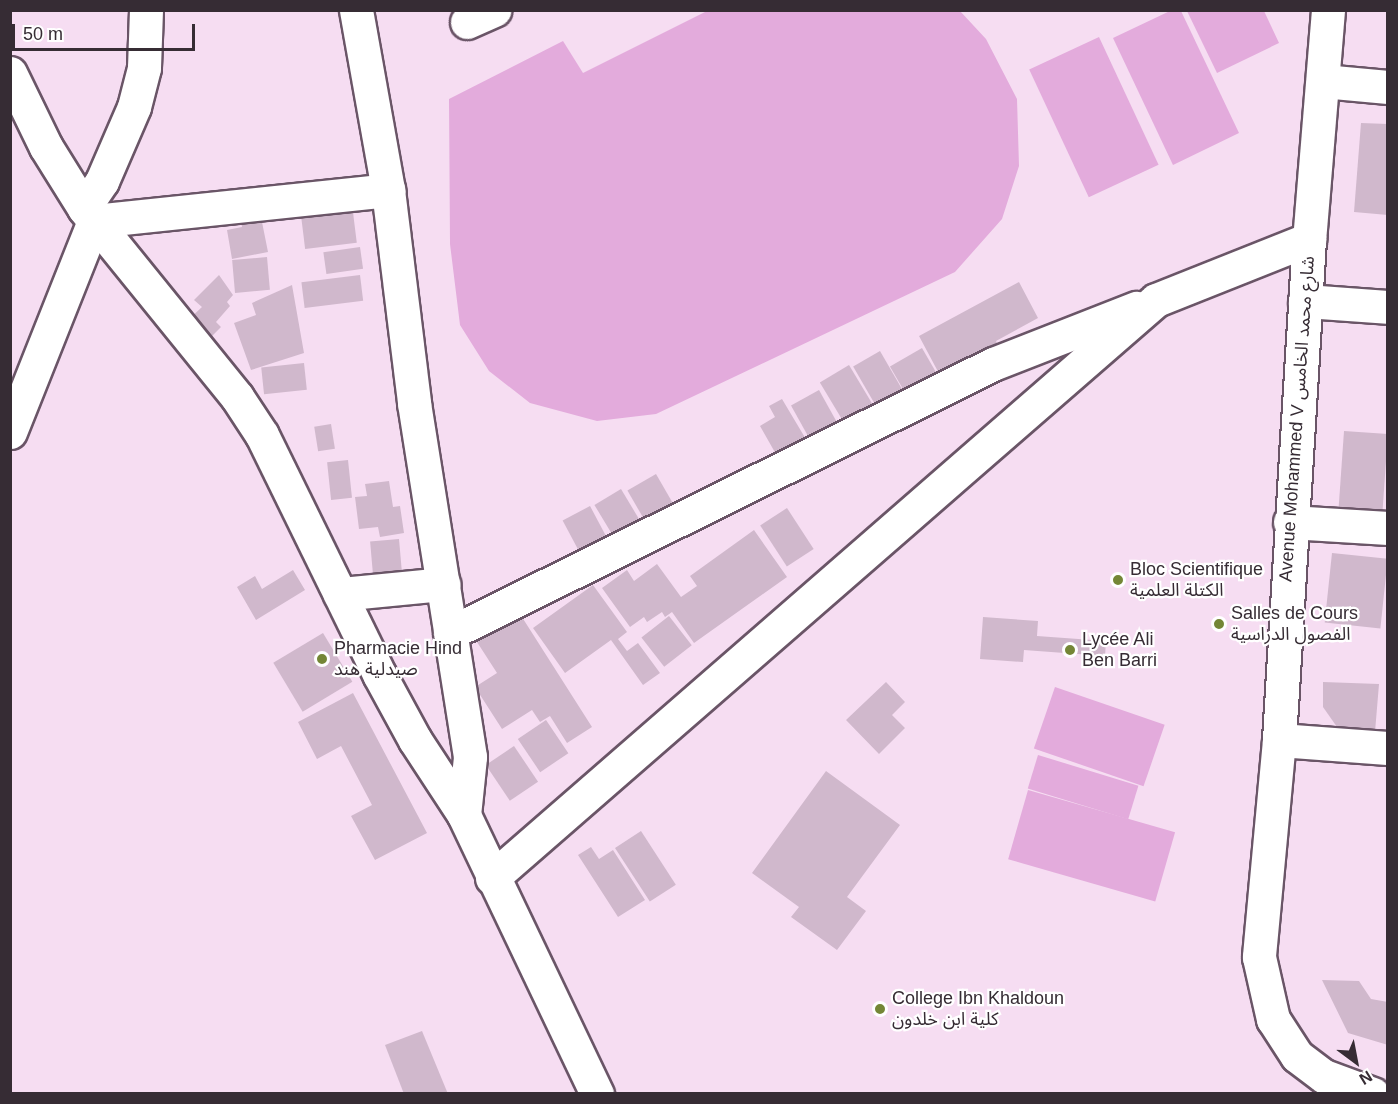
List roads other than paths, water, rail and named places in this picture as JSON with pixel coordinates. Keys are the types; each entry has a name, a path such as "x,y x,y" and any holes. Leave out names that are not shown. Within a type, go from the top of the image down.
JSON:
{"street":[{"path":"13,416 102,181 134,107 144,68 146,10"},
{"path":"356,10 388,190 414,403 470,757 464,815"},
{"name":"Avenue Mohammed V شارع محمد الخامس","path":"1328,10 1309,239 1290,522 1279,740 1259,957 1264,992 1273,1019 1297,1056 1324,1076 1373,1094"},
{"path":"12,79 89,215 237,397 285,477 340,594 415,740 464,815 492,878 597,1094"},
{"path":"1323,81 1388,87"},
{"path":"89,215 388,190"},
{"path":"450,633 993,364 1309,239"},
{"path":"492,878 1156,300"},
{"path":"1305,301 1388,307"},
{"path":"1290,522 1388,528"},
{"path":"340,594 444,584"},
{"path":"1279,740 1388,748"}],"place":[{"name":"Bloc Scientifique الكتلة العلمية","path":"1118,580"},
{"name":"Salles de Cours الفصول الدراسية","path":"1219,624"},
{"name":"Lycée Ali Ben Barri","path":"1070,650"},
{"name":"Pharmacie Hind صيدلية هند","path":"322,659"},
{"name":"College Ibn Khaldoun كلية ابن خلدون","path":"880,1009"}]}
